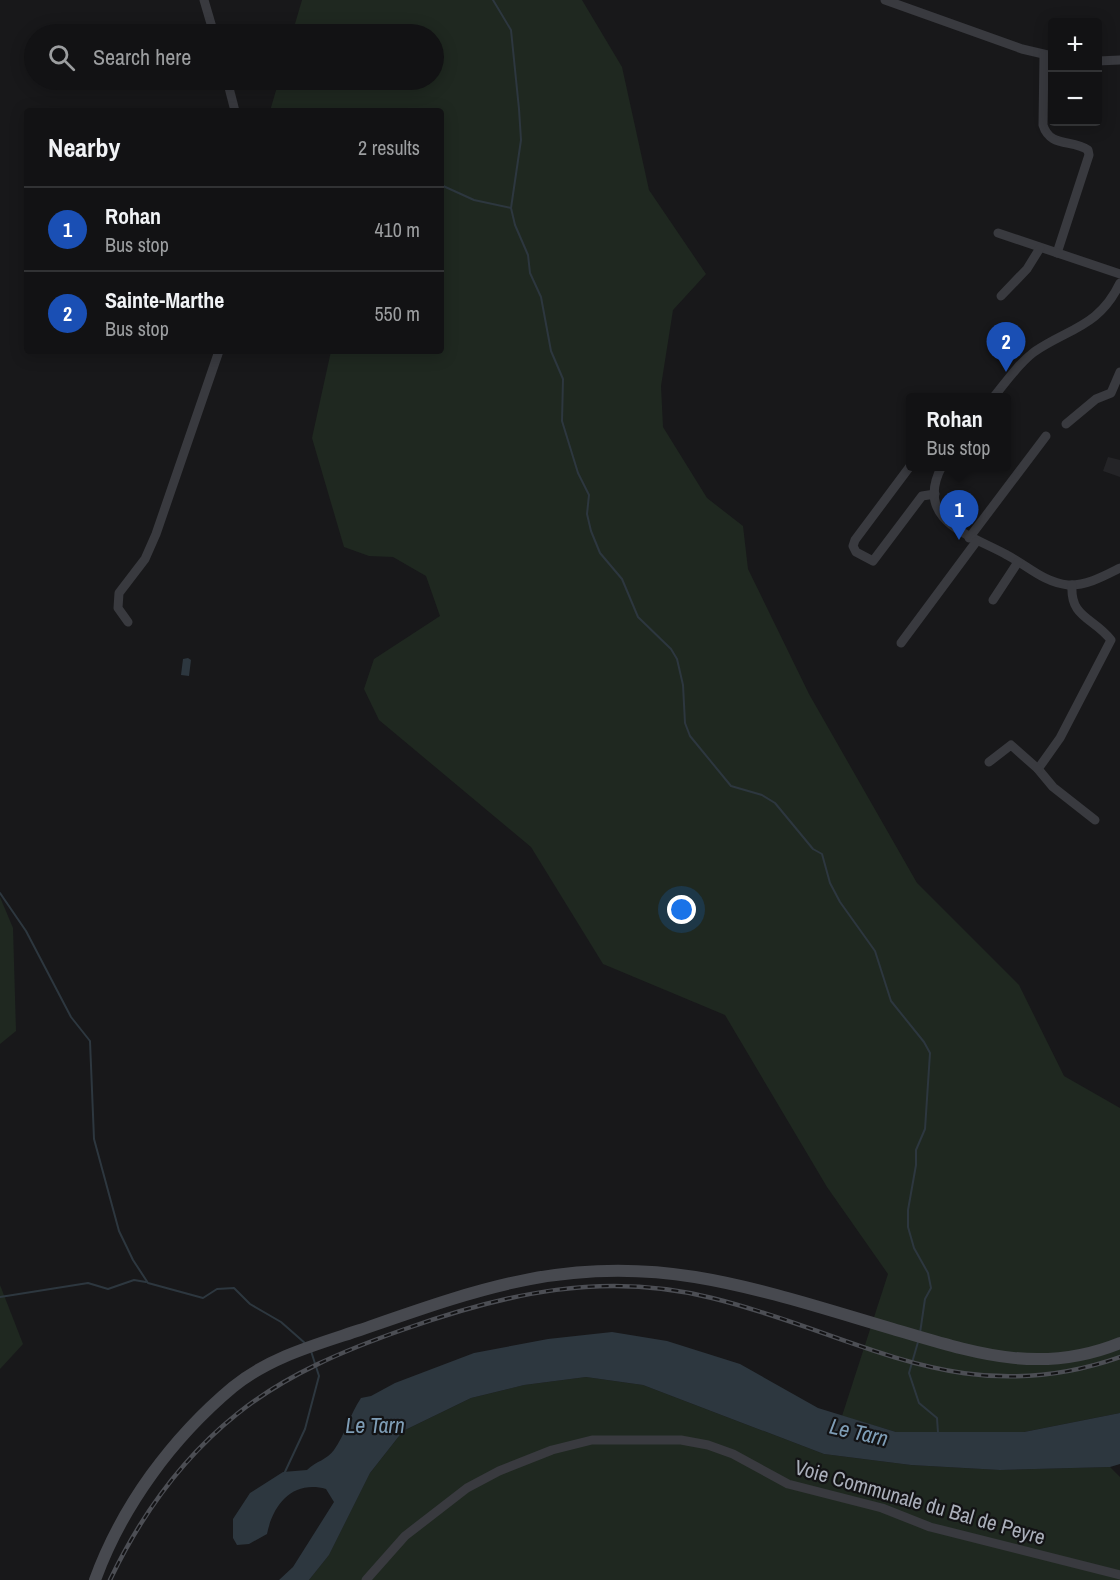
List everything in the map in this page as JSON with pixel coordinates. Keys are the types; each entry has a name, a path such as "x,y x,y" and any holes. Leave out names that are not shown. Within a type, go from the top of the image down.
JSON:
{"main road":[{"path":"95,1580 126,1512 164,1458 233,1388 260,1369 289,1354 488,1286 537,1276 593,1271 647,1272 696,1277 766,1293 991,1356 1033,1360 1081,1355 1120,1343"}],"street":[{"path":"204,0 211,24"},
{"path":"885,0 1048,55 1043,125 1045,132 1056,141 1083,146 1088,150 1089,155 1057,253"},
{"path":"1102,61 1120,60"},
{"path":"230,90 234,108"},
{"path":"998,233 1120,274"},
{"path":"1001,296 1027,269 1040,248"},
{"path":"997,393 1012,373 1033,353 1076,331 1089,321 1102,309 1120,283"},
{"path":"128,622 118,608 119,593 145,559 156,534 218,354"},
{"path":"1066,424 1096,399 1111,393 1120,372"},
{"path":"901,643 1046,436"},
{"path":"907,471 855,540 853,546 856,552 873,561 922,496 935,494"},
{"path":"937,471 935,494 944,518 954,529 973,540 1007,554 1046,579 1072,585 1090,582 1120,568"},
{"path":"993,600 1018,562"},
{"path":"1038,770 1060,738 1111,640 1076,609 1072,603 1072,585"},
{"path":"989,762 1011,745 1053,787 1095,820"},
{"name":"Voie Communale du Bal de Peyre","path":"366,1580 405,1536 467,1488 499,1471 552,1450 592,1440 681,1440 708,1445 733,1454 788,1484 882,1508 930,1527 1120,1575"}],"shaded area":[{"path":"302,0 582,0 622,67 649,190 706,274 673,310 661,386 663,427 707,498 743,526 748,569 809,694 917,883 1019,985 1064,1076 1120,1108 1120,1413 1024,1432 896,1432 842,1416 888,1274 827,1187 725,1015 603,964 531,847 379,720 364,689 374,659 440,616 426,576 393,557 369,556 344,547 312,438 330,354 444,354 444,108 271,108 276,90 444,90 444,24 295,24"},
{"path":"1108,457 1120,460 1120,477 1103,471"},
{"path":"0,897 13,928 16,1031 0,1044"},
{"path":"0,1285 23,1344 0,1369"},
{"path":"586,1377 643,1385 824,1454 911,1465 1000,1470 1110,1467 1120,1477 1120,1580 309,1580 329,1555 370,1473 403,1431 471,1398 524,1385"}],"water":[{"path":"183,659 191,660 189,676 181,675"},
{"name":"Le Tarn","path":"612,1332 667,1341 740,1364 818,1408 896,1432 1024,1432 1120,1413 1120,1464 1110,1467 1000,1470 911,1465 824,1454 643,1385 586,1377 524,1385 471,1398 403,1431 370,1473 329,1555 309,1580 279,1580 293,1567 334,1502 326,1489 314,1487 294,1491 286,1497 274,1513 267,1534 249,1544 237,1545 233,1538 233,1519 250,1493 283,1472 307,1470 328,1456 338,1444 361,1398 371,1396 395,1383 474,1353 548,1339"}],"waterway":[{"path":"493,0 511,30 519,109 521,140 511,208 515,225 528,255 530,273 541,297 551,351 563,379 562,421 578,473 589,495 587,514 600,553 622,579 638,617 671,649 677,659 683,685 685,723 690,736 731,786 762,795 775,803 813,849 822,854 830,883 840,902 875,951 891,1001 924,1042 930,1053 925,1129 916,1150 916,1165 908,1210 908,1227 914,1248 928,1273 931,1288 925,1299 920,1333"},
{"path":"444,186 474,200 511,208"},
{"path":"0,893 26,931 71,1017 90,1041 94,1139 119,1231 133,1260 148,1283 203,1298 217,1289 234,1288 250,1304 281,1322 306,1344"},
{"path":"0,1297 88,1283 108,1289 134,1280 146,1282"},
{"path":"918,1342 909,1373 919,1403 937,1418 938,1433"},
{"path":"284,1474 305,1429 319,1376 311,1351"}],"railway":[{"path":"110,1580 149,1511 181,1469 217,1431 256,1400 317,1364 360,1346 443,1316 518,1296 594,1286 633,1286 672,1290 712,1298 765,1313 911,1362 959,1372 1009,1376 1063,1372 1120,1357"}],"place":[{"name":"Sainte-Marthe","path":"1006,372"},
{"name":"Rohan","path":"959,540"}]}
